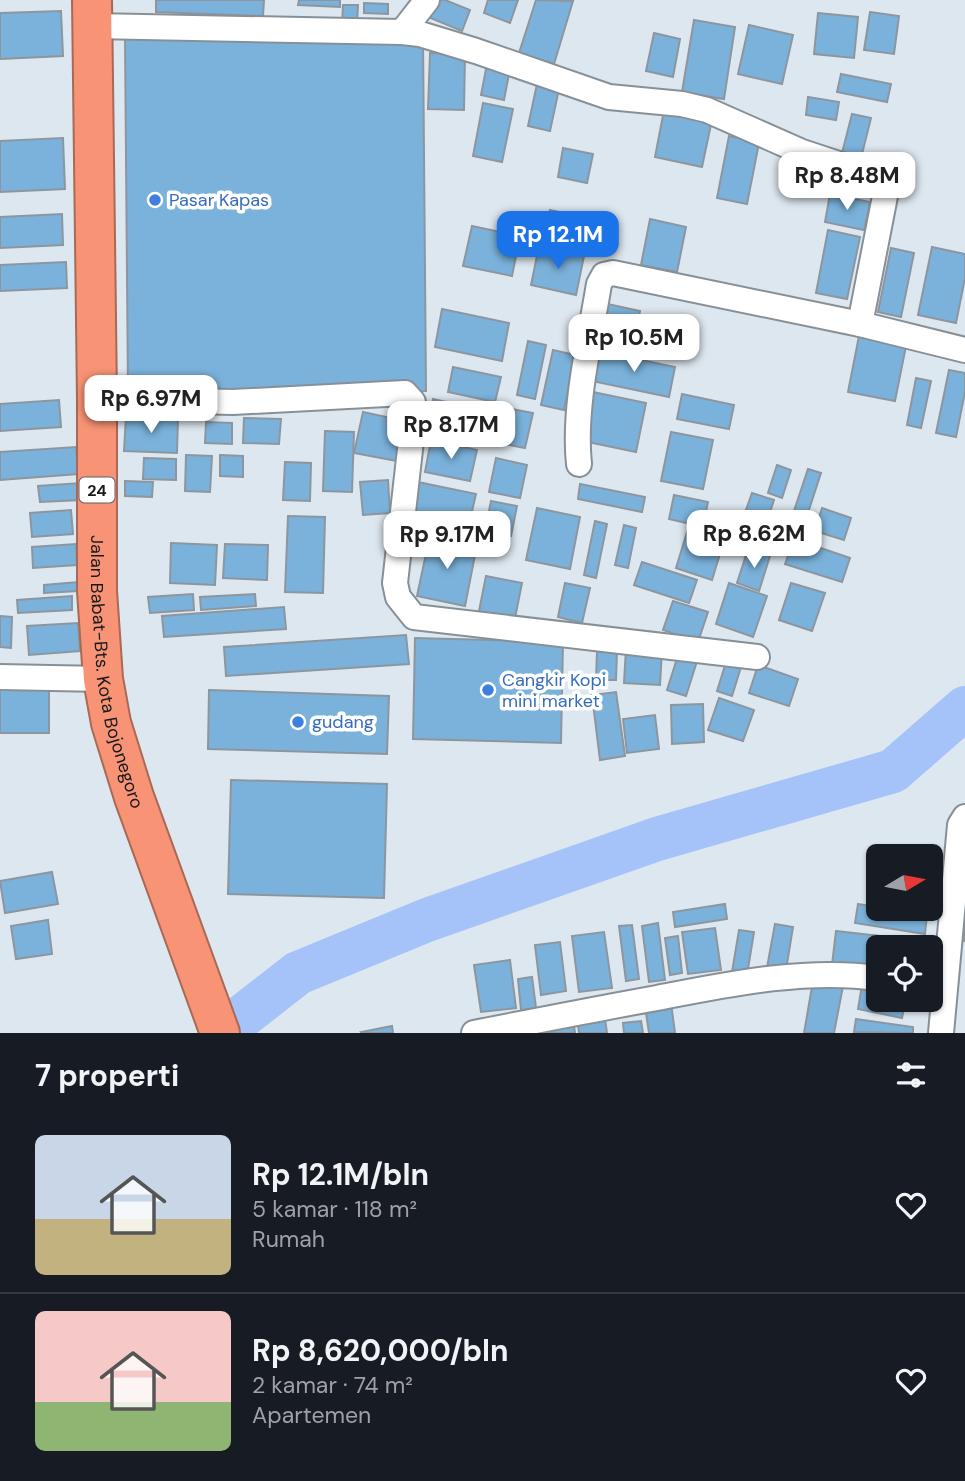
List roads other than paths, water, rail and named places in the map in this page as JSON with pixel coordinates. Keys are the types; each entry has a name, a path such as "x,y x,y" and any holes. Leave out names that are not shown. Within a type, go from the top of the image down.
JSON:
{"highway":[{"name":"Jalan Babat-Bts. Kota Bojonegoro","path":"93,13 97,591 103,679 111,723 134,797 219,1033"}],"street":[{"path":"402,32 427,0"},
{"path":"93,13 420,34 610,97 682,104 707,110 802,152 884,179 887,186 860,324"},
{"path":"579,464 579,415 599,284 604,275 613,273 860,324 965,350"},
{"path":"97,399 233,402 405,393 413,402 414,414 395,583 398,597 414,617 428,621 757,657"},
{"path":"0,677 103,679"},
{"path":"943,944 960,825 965,817"},
{"path":"474,1033 737,984 807,975 866,976"},
{"path":"939,1012 941,1033"}],"waterway":[{"path":"221,1033 298,973 427,920 657,839 893,771 965,708"}],"place":[{"name":"Pasar Kapas","path":"155,200"},
{"name":"Cangkir Kopi mini market","path":"488,690"},
{"name":"gudang","path":"298,722"}]}
